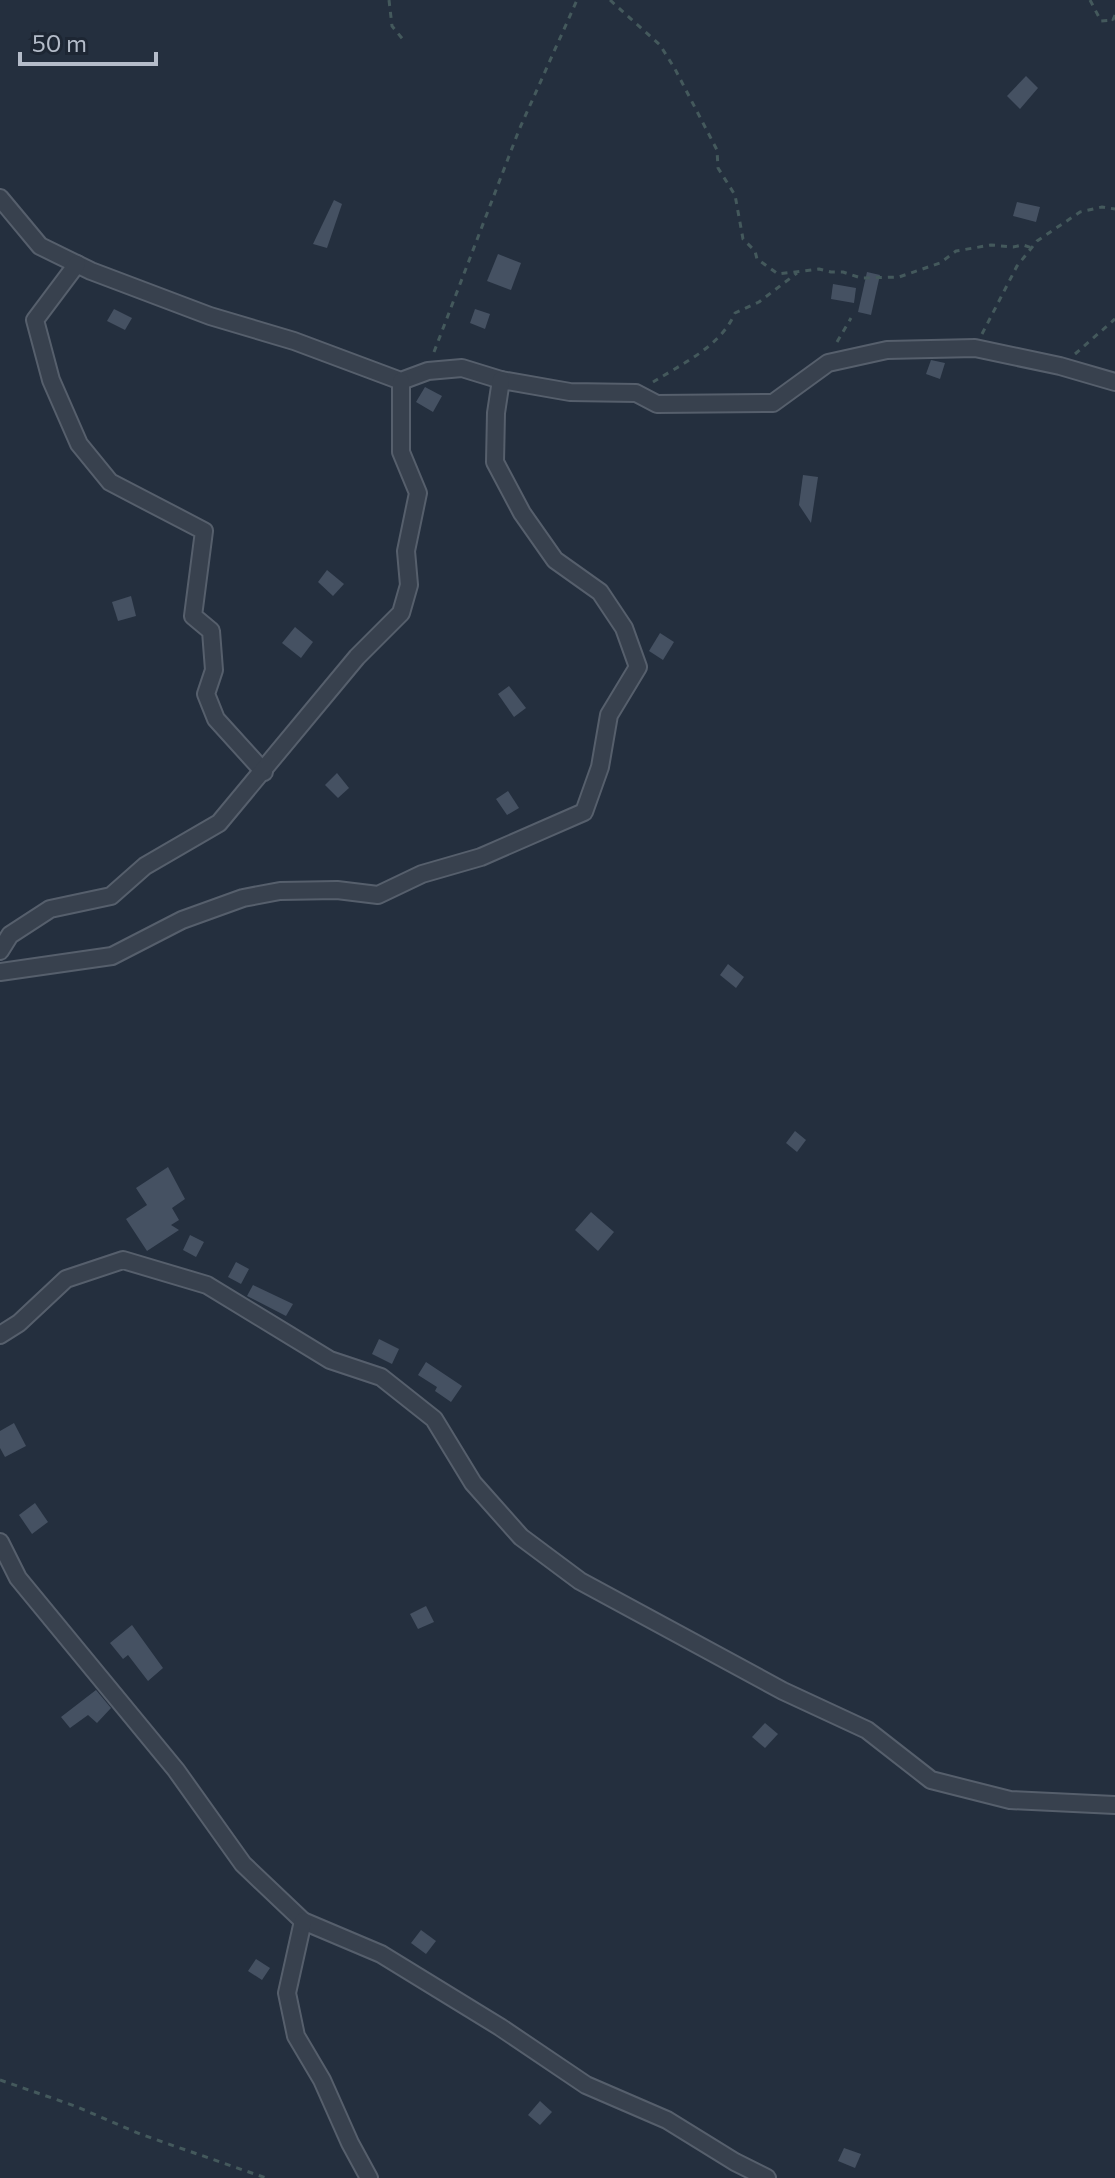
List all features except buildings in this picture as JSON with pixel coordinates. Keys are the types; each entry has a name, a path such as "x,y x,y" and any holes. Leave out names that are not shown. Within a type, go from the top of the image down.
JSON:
{"street":[{"path":"0,198 40,246 77,264 210,316 294,341 401,381 428,371 462,368 501,380 570,392 636,393 657,404 773,403 828,363 887,350 975,348 1060,366 1115,382"},
{"path":"77,264 35,320 51,380 79,444 110,482 204,531 193,616 211,631 214,670 206,694 216,719 264,772"},
{"path":"0,972 112,956 182,920 243,898 280,891 337,890 378,895 422,874 481,857 584,812 600,767 609,715 638,667 624,628 600,592 555,560 522,513 495,462 496,413 501,380"},
{"path":"0,951 10,935 50,909 111,896 145,866 219,823 357,657 401,613 409,585 406,551 418,493 401,452 401,381"},
{"path":"0,1335 19,1323 66,1279 123,1260 207,1285 330,1360 381,1377 413,1402 434,1419 473,1483 521,1537 580,1581 783,1691 867,1730 931,1780 1010,1800 1115,1805"},
{"path":"0,1542 18,1578 176,1770 243,1864 303,1921 381,1954 500,2027 586,2085 667,2120 767,2178"},
{"path":"303,1921 287,1993 296,2036 322,2080 369,2178"}],"path":[{"path":"389,0 392,26 405,42"},
{"path":"428,371 519,130 577,0"},
{"path":"610,0 660,45 675,69 717,150 718,168 735,195 745,243 755,251 757,259 778,274 819,269 861,278 899,277 940,263 956,251 991,245 1032,248"},
{"path":"1090,0 1101,21 1114,19"},
{"path":"975,348 1008,282 1037,241 1080,212 1102,207 1115,209"},
{"path":"636,393 708,346 729,326 735,313 759,302 798,272"},
{"path":"828,363 851,318"},
{"path":"1060,366 1115,319"},
{"path":"0,2080 75,2106 180,2149 266,2178"}]}
